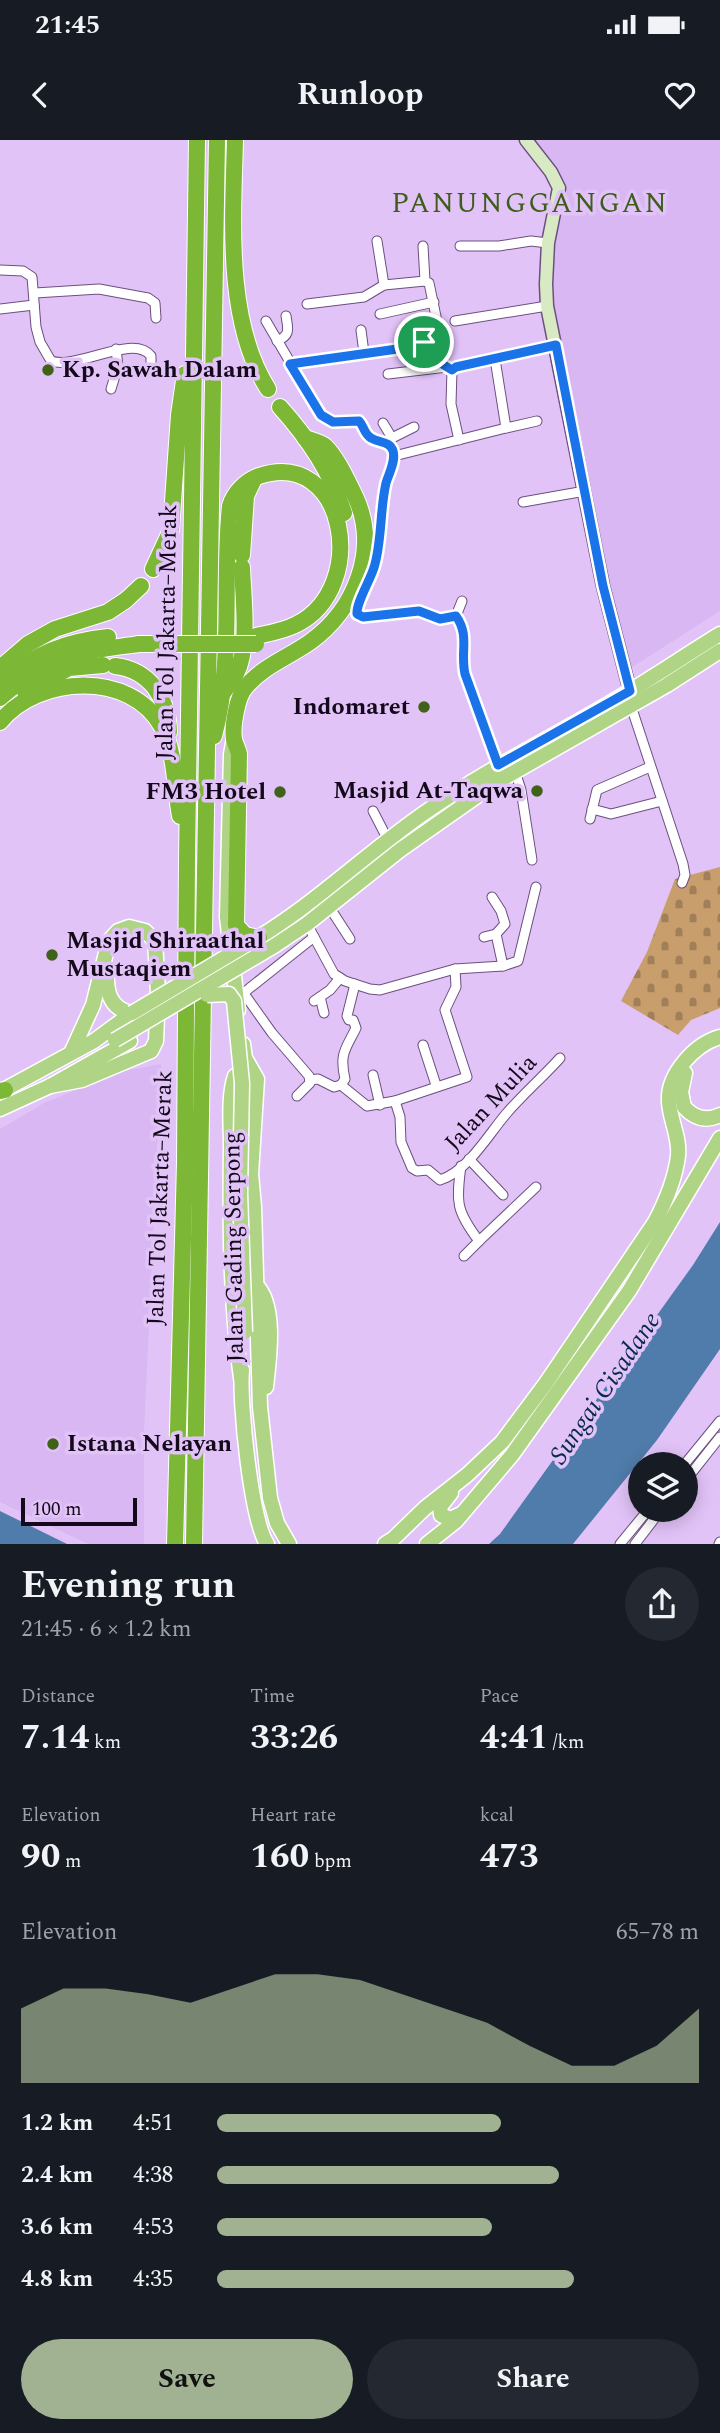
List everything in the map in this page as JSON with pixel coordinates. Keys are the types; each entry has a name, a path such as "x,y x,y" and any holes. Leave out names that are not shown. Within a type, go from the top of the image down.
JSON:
{"highway":[{"name":"Jalan Tol Jakarta–Merak","path":"176,1544 178,1358 185,1163 197,140"},
{"name":"Jalan Tol Jakarta–Merak","path":"194,1544 217,140"},
{"path":"235,140 237,304 254,365 268,389"},
{"path":"153,569 171,530 179,415 194,323"},
{"path":"0,684 13,672 59,647 84,640 280,641 303,632 324,614 339,595 349,567 351,544 340,501 305,438 280,407"},
{"path":"252,941 236,925 239,754 234,738 237,702 244,688 263,671 311,641 344,609 359,581 363,555 365,529 359,506 345,477 324,445 305,438"},
{"path":"207,760 221,708 230,506 236,493 254,478 287,472 307,479 320,489 331,505 342,544 340,566 317,609 299,623 256,640"},
{"path":"222,694 236,673 242,653 242,561 246,496 254,478"},
{"path":"0,668 28,644 55,629 108,612 141,586"},
{"path":"0,698 43,666 61,657 140,639"},
{"path":"0,710 25,692 60,673 81,666 109,665 145,676 158,689 169,725 170,755"},
{"path":"0,722 26,702 51,691 75,685 104,687 131,696 148,708 166,735 187,860"}],"main road":[{"path":"526,140 551,172 559,188 548,243 545,284 547,306 603,586 630,699"},
{"path":"630,699 720,634"},
{"path":"2,1091 72,1051 94,1041 115,1037 207,995 262,964 276,945 307,924 388,840 432,807 498,765 542,748 720,651"},
{"name":"Jalan Gading Serpong","path":"234,738 231,754 227,917 245,1058 257,1079 251,1174 260,1407 270,1498 277,1523 289,1544"},
{"path":"0,1109 77,1070 82,1060 115,1037 276,945 307,924 400,849 515,771 542,748"},
{"path":"115,1037 132,1013 252,941 307,924"},
{"path":"50,1086 82,1080 151,1051 156,1041 156,951 155,941 139,928 124,929 109,941 93,1004 72,1051"},
{"path":"132,1013 117,1008 107,993 107,967 110,956 124,937 132,935 149,940 156,951"},
{"name":"Jalan Gading Serpong","path":"207,995 229,994 234,1000 243,1100 240,1193 245,1332 241,1378 246,1439 257,1515 267,1544"},
{"path":"385,1544 502,1442 546,1383 654,1222 666,1200 678,1153 669,1095 681,1066 703,1046 720,1037"},
{"path":"690,1057 681,1092 684,1107 697,1118 707,1119 720,1115"},
{"path":"241,1378 234,1324 230,1191 231,1111 235,1076 244,1073 252,1076 256,1099"},
{"path":"427,1544 461,1514 512,1455 629,1291 720,1138"},
{"path":"461,1514 446,1518 441,1515 440,1507 467,1475"},
{"path":"405,1527 424,1518 433,1518 436,1528 427,1544"}],"street":[{"path":"377,241 384,285"},
{"path":"460,246 499,246 531,241 548,243"},
{"path":"423,246 425,281"},
{"path":"0,270 28,273 32,278 40,342 51,361 67,364 116,349 149,352 151,369"},
{"path":"290,364 419,346 427,336 439,330 429,283 425,281 384,285 364,297 307,304"},
{"path":"34,293 99,289 148,298 154,301 156,318"},
{"path":"380,314 434,302"},
{"path":"0,309 34,305"},
{"path":"455,321 547,306"},
{"path":"277,341 288,333 286,316"},
{"path":"266,321 321,415 333,422 359,421 368,436 391,441 414,427"},
{"path":"361,330 364,353"},
{"path":"424,342 429,356 449,369"},
{"path":"388,374 449,369 556,345"},
{"path":"111,389 118,366 116,349"},
{"path":"495,359 506,428"},
{"path":"449,369 459,440"},
{"path":"394,456 537,421"},
{"path":"383,423 394,456 384,493 376,561 356,612 363,617 419,611 440,619 456,616"},
{"path":"523,502 585,491"},
{"path":"456,616 462,601"},
{"path":"456,616 464,628 462,660 465,674 498,765"},
{"path":"630,699 684,868 682,883"},
{"path":"650,767 598,789 591,814 611,814 662,801"},
{"path":"515,771 521,790 532,860"},
{"path":"373,811 388,840"},
{"path":"310,1080 245,995 307,924 334,974 355,984 380,990 455,969 503,966 518,961 536,887"},
{"path":"484,937 496,934 505,925 492,897"},
{"path":"333,901 350,939"},
{"path":"496,934 503,966"},
{"path":"341,1085 364,1105 380,1105 467,1077 445,1010 456,987 455,969"},
{"path":"324,1013 317,999 330,990 340,978"},
{"path":"310,1080 318,1079 334,1087 341,1085 345,1079 341,1062 344,1048 356,1028 353,1020 349,1020 347,1016 355,984"},
{"path":"423,1045 436,1085"},
{"name":"Jalan Mulia","path":"395,1101 400,1117 401,1142 412,1168 417,1171 428,1170 440,1180 469,1159 506,1113 560,1058"},
{"path":"373,1075 380,1105"},
{"path":"297,1096 310,1080"},
{"path":"469,1159 503,1195"},
{"path":"461,1166 457,1200 468,1226 480,1241"},
{"path":"464,1256 536,1187"},
{"path":"694,1452 720,1420"},
{"path":"698,1465 720,1437"},
{"path":"620,1544 638,1522"},
{"path":"635,1544 652,1522"}],"shaded area":[{"path":"533,140 720,140 720,611 626,671 545,277 560,187"},
{"path":"161,1064 144,1432 144,1544 88,1544 0,1502 0,1129 44,1103 120,1072"}],"green space":[{"path":"720,867 720,1008 691,1020 678,1035 621,1001 647,952 675,879"}],"water":[{"name":"Sungai Cisadane","path":"720,1222 720,1349 657,1440 647,1452 628,1452 628,1476 573,1544 489,1544 500,1534 693,1265"},
{"path":"0,1511 67,1544 0,1544"}],"place":[{"name":"Kp. Sawah Dalam","path":"48,370"},
{"name":"Indomaret","path":"424,707"},
{"name":"Masjid At-Taqwa","path":"537,791"},
{"name":"FM3 Hotel","path":"280,792"},
{"name":"Masjid Shiraathal Mustaqiem","path":"52,955"},
{"name":"Istana Nelayan","path":"53,1444"}],"district":[{"name":"PANUNGGANGAN","path":"530,203"}],"route":[{"path":"424,342 430,358 452,370 556,345 603,586 630,691 498,765 465,674 462,660 464,628 456,616 440,619 419,611 363,617 357,614 356,609 370,582 376,561 380,518 394,456 393,450 390,444 368,436 359,421 333,422 321,415 290,364 419,346 424,342"}]}
